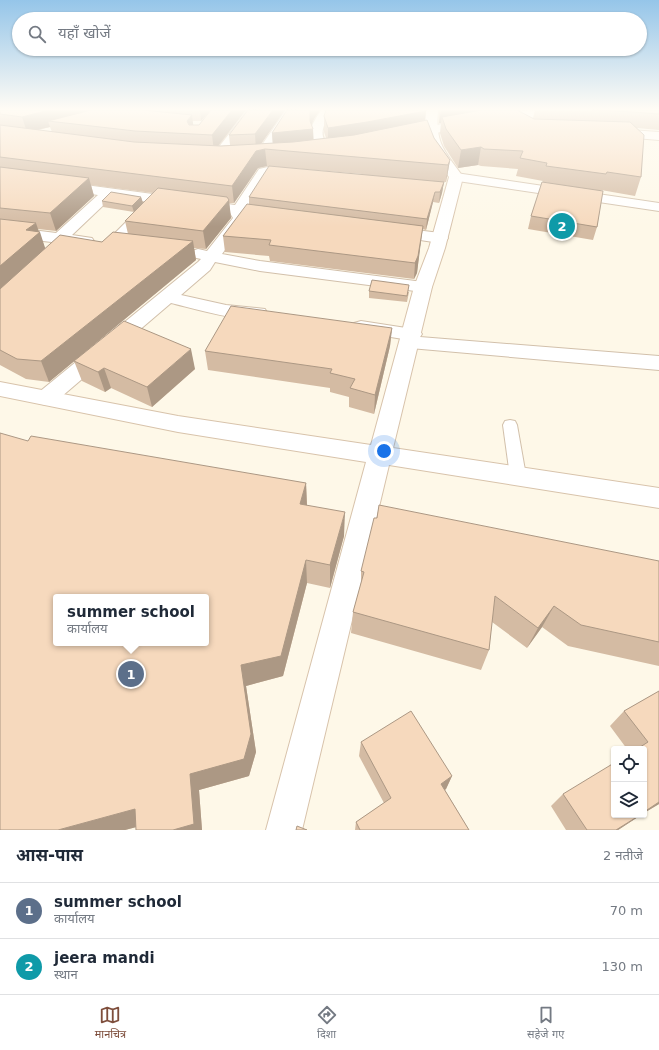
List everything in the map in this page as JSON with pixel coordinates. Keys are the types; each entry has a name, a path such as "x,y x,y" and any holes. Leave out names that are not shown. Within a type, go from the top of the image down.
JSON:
{"street":[{"path":"219,156 225,149"},
{"path":"261,149 255,156 276,154"},
{"path":"308,152 333,149"},
{"path":"284,830 423,287 440,238 449,184 436,149"},
{"path":"204,156 234,156"},
{"path":"238,212 264,172 272,170 307,174"},
{"path":"47,184 234,209 238,212 269,216"},
{"path":"449,184 659,207"},
{"path":"54,255 65,239 109,192"},
{"path":"113,244 157,199"},
{"path":"46,398 204,266 210,256 241,218 238,212"},
{"path":"379,230 440,238"},
{"path":"0,231 135,246"},
{"path":"187,253 260,266 423,287"},
{"path":"167,297 226,310 273,315"},
{"path":"342,325 411,338 659,363"},
{"path":"0,389 178,424 659,498"}],"lane":[{"path":"510,425 518,476"}],"building":[{"path":"0,149 442,149 450,160 448,165 265,149 256,151 232,186 0,157"},
{"path":"484,149 643,149 641,177 546,166 547,163 520,158 523,151"},
{"path":"269,166 444,182 440,192 435,192 427,219 249,197"},
{"path":"0,167 89,178 50,213 0,208"},
{"path":"542,182 603,191 597,227 531,216"},
{"path":"158,188 227,197 229,200 203,231 125,221"},
{"path":"111,192 141,197 132,206 102,201"},
{"path":"247,204 423,226 418,256 415,263 269,245 271,240 223,236"},
{"path":"0,219 36,223 26,230 40,232 0,266"},
{"path":"113,232 193,241 41,361 17,359 0,350 0,289 60,235 102,242"},
{"path":"372,280 409,285 407,296 369,291"},
{"path":"231,306 392,328 375,395 350,388 355,379 330,373 332,369 205,351"},
{"path":"124,321 191,349 147,387 104,368 98,372 74,361"},
{"path":"0,433 28,441 31,436 306,483 300,504 345,512 330,565 306,560 281,656 241,665 251,734 244,759 190,774 194,824 173,830 136,830 135,809 58,830 0,830"},
{"path":"379,505 659,561 659,642 581,625 554,606 538,628 495,596 489,650 353,612 364,572 361,571 374,518 377,518"},
{"path":"659,691 659,802 647,810 647,746 642,746 648,742 624,711"},
{"path":"411,711 452,776 441,784 469,830 360,830 356,822 391,798 361,742"},
{"path":"611,765 611,818 635,818 616,830 587,830 563,794"},
{"path":"297,826 307,830 296,830"}],"place":[{"name":"jeera mandi","path":"562,226"},
{"name":"summer school","path":"131,674"}]}
